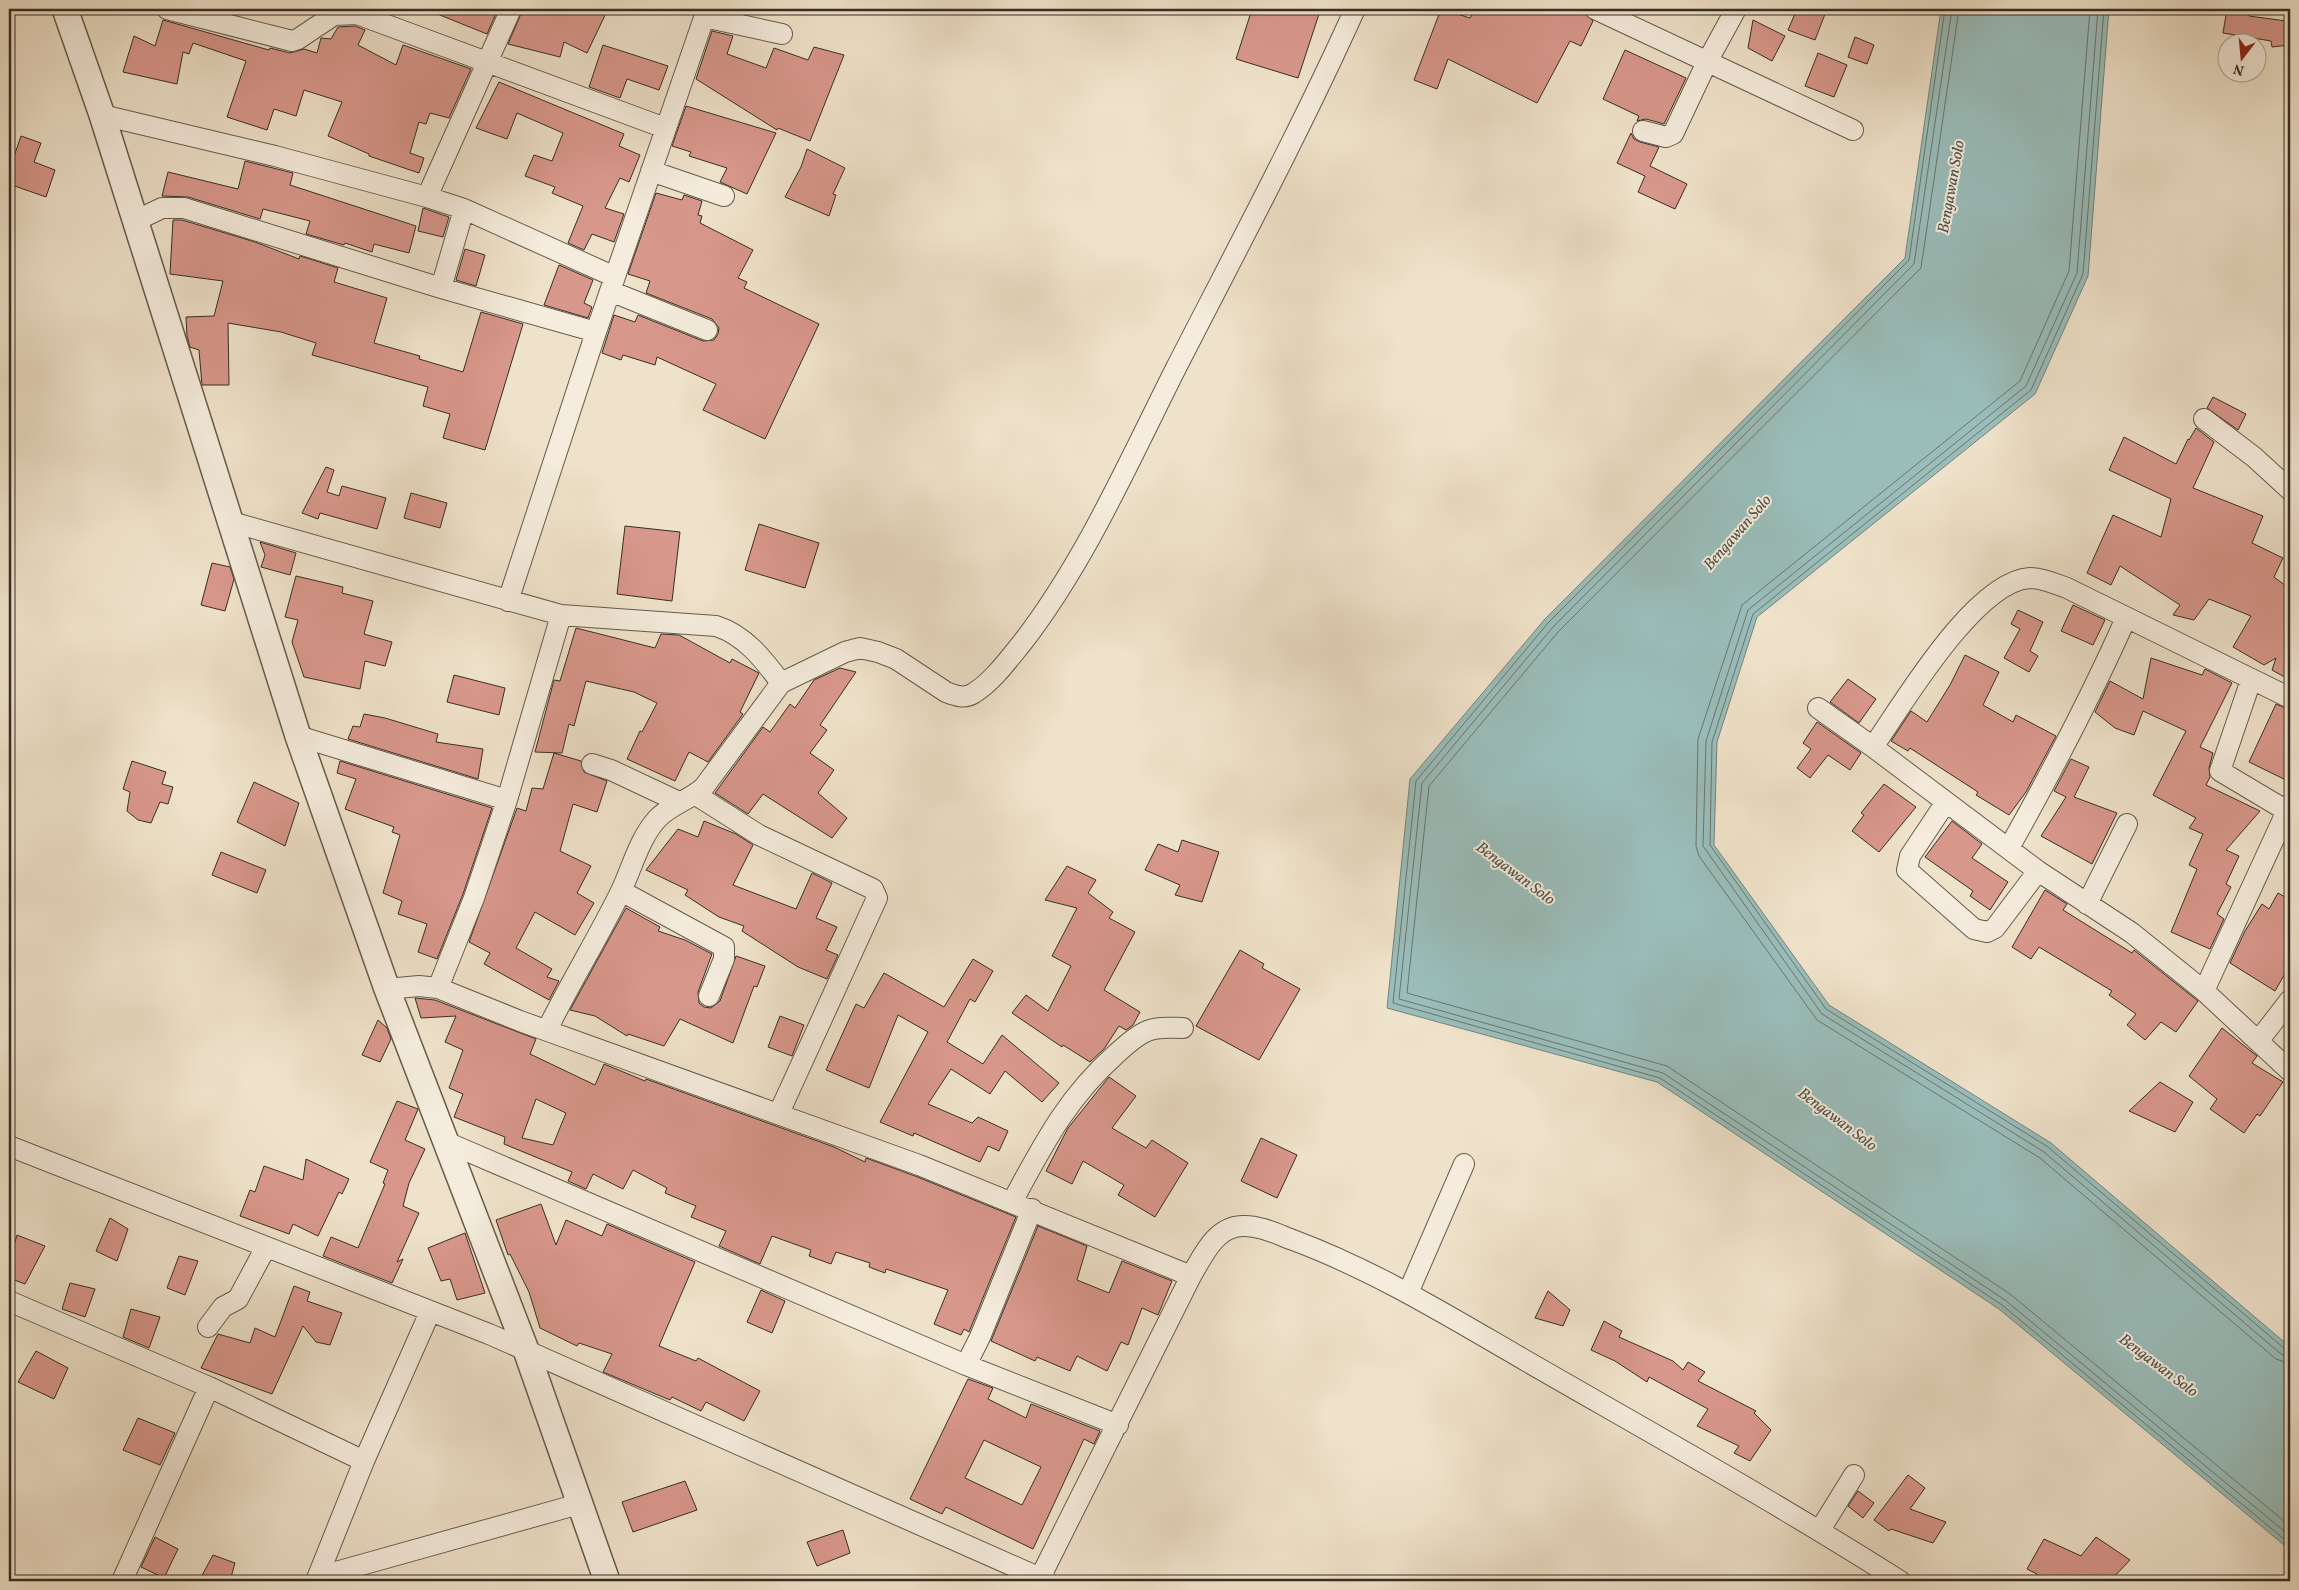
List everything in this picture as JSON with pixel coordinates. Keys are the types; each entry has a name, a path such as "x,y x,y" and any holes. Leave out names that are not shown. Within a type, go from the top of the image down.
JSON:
{"street":[{"path":"65,9 102,115 228,521 252,584 298,736 387,989 526,1350 578,1504 607,1581"},
{"path":"167,9 292,41 298,40 334,15 357,14 665,128"},
{"path":"427,197 511,9"},
{"path":"547,1030 570,983 621,891 642,844 655,822 666,811 704,788 781,683 826,660 860,648 896,659 946,692 964,697 975,692 1004,665 1044,614 1108,502 1322,84 1355,9"},
{"path":"1595,9 1618,14 1707,62 1853,130"},
{"path":"1643,131 1666,137 1673,134 1707,62 1736,9"},
{"path":"508,601 612,284 706,13 782,34"},
{"path":"102,115 275,156 427,197 464,209 707,330"},
{"path":"652,171 724,196"},
{"path":"135,221 162,208 184,208 440,288 596,332"},
{"path":"440,288 464,209"},
{"path":"2204,419 2254,457 2290,490"},
{"path":"228,521 561,615 697,624 722,628 743,640 781,683"},
{"path":"1873,747 1934,659 1966,618 1989,598 2019,580 2030,578 2057,584 2290,698"},
{"path":"438,988 474,898 507,800 561,615"},
{"path":"2010,848 2062,754 2098,682 2126,618"},
{"path":"2204,991 2289,807 2220,771 2251,680"},
{"path":"1818,708 2010,848 2038,871 2132,933 2204,991 2259,1040 2290,1071"},
{"path":"298,736 507,800"},
{"path":"592,764 687,798 873,890 878,898 779,1113"},
{"path":"1946,802 1910,856 1907,870 1974,929 1982,932 1995,928 2038,871"},
{"path":"2086,904 2127,824"},
{"path":"621,891 724,947 724,959 709,996"},
{"path":"387,989 419,986 438,988 547,1030 779,1113 1012,1202 1191,1276"},
{"path":"2259,1040 2290,1000"},
{"path":"1012,1202 1054,1125 1081,1089 1105,1064 1146,1031 1162,1028 1183,1028"},
{"path":"446,1142 966,1366 1118,1425"},
{"path":"9,1146 526,1350 1044,1580 1191,1276 1213,1242 1225,1230 1232,1227 1249,1226 1327,1252 1408,1292 1820,1530 1900,1581"},
{"path":"1408,1292 1464,1164"},
{"path":"966,1366 980,1337 1032,1210"},
{"path":"208,1327 223,1307 238,1299 266,1247"},
{"path":"9,1301 209,1387 364,1461"},
{"path":"317,1579 364,1461 430,1312"},
{"path":"122,1581 209,1387"},
{"path":"1820,1530 1854,1475"},
{"path":"317,1579 578,1504"}],"water":[{"name":"Bengawan Solo","path":"1941,9 2109,9 2088,276 2035,394 1757,617 1717,742 1714,845 1829,1005 2051,1143 2290,1347 2290,1550 1999,1309 1657,1082 1387,1008 1410,779 1545,619 1905,258"}],"building":[{"path":"425,9 498,9 487,34"},
{"path":"523,9 608,9 587,53 564,42 560,57 508,44"},
{"path":"1252,9 1304,9 1319,14 1298,78 1236,59"},
{"path":"1441,9 1470,18 1475,9 1580,9 1593,21 1581,46 1570,41 1537,103 1448,59 1437,89 1414,80"},
{"path":"1797,9 1827,9 1815,40 1788,30"},
{"path":"2227,9 2249,12 2249,16 2286,21 2289,45 2272,47 2271,41 2266,40 2266,32 2223,32"},
{"path":"163,20 269,50 270,48 290,53 304,49 317,53 321,38 331,39 338,27 355,26 365,30 358,45 396,65 403,45 471,69 449,118 430,113 426,124 419,122 410,153 424,158 419,173 369,156 369,154 328,136 342,102 304,90 296,116 274,109 267,130 227,117 246,61 193,43 189,54 183,52 177,84 123,72 134,36 155,46"},
{"path":"1753,20 1785,36 1772,61 1748,48"},
{"path":"712,31 733,36 727,54 766,68 774,48 808,60 814,47 844,55 810,141 778,128 777,130 696,79"},
{"path":"1855,37 1874,45 1867,64 1848,57"},
{"path":"603,45 668,66 659,90 627,79 620,98 589,87"},
{"path":"1625,50 1686,78 1664,124 1646,119 1637,121 1639,116 1603,99"},
{"path":"1818,53 1847,65 1834,97 1805,86"},
{"path":"499,82 624,134 619,146 640,155 629,182 620,178 605,208 624,214 614,242 592,234 584,250 568,243 583,206 552,193 555,187 525,176 534,155 552,161 563,133 517,113 507,139 476,128"},
{"path":"686,106 776,133 747,194 720,182 727,168 689,156 691,152 672,146"},
{"path":"1631,133 1634,139 1640,142 1659,147 1650,166 1687,184 1675,209 1638,192 1645,176 1617,163"},
{"path":"21,136 41,143 34,162 55,170 46,197 9,184 9,171"},
{"path":"807,149 845,168 833,194 836,195 829,216 785,197 801,167"},
{"path":"245,161 293,173 290,185 416,226 409,253 374,244 372,252 345,243 344,245 306,234 310,221 263,209 260,219 188,197 162,196 168,172 238,189"},
{"path":"656,193 682,200 684,195 702,201 698,215 702,216 700,223 753,250 738,278 747,282 744,288 819,324 765,439 703,410 716,384 657,357 655,365 623,355 621,360 602,353 614,315 635,322 638,315 703,341 714,340 718,334 719,328 712,319 646,293 650,281 628,274"},
{"path":"423,208 449,217 443,237 418,231"},
{"path":"173,220 182,220 255,242 299,259 300,256 338,268 334,282 387,298 374,343 420,356 419,359 463,372 481,312 523,324 485,450 443,438 450,414 423,406 428,387 312,355 316,343 281,332 228,323 229,385 202,385 199,350 190,347 187,336 186,317 214,316 223,281 170,274"},
{"path":"465,249 485,255 476,286 456,280"},
{"path":"559,265 593,280 584,303 592,307 588,318 544,305"},
{"path":"2213,397 2246,414 2238,430 2207,408"},
{"path":"2196,428 2214,442 2193,488 2263,516 2252,543 2283,558 2274,577 2290,589 2290,680 2272,670 2276,658 2264,665 2233,647 2251,616 2209,599 2194,620 2173,615 2180,605 2120,566 2111,585 2087,573 2113,515 2161,537 2171,499 2109,470 2124,437 2176,464 2188,439"},
{"path":"326,467 334,470 327,492 339,496 342,486 386,498 377,529 320,513 318,519 302,513"},
{"path":"411,493 447,503 440,528 404,518"},
{"path":"759,524 819,543 805,588 745,570"},
{"path":"625,526 680,532 672,601 617,594"},
{"path":"260,542 296,553 290,575 261,567 265,555"},
{"path":"212,563 230,567 234,579 225,611 201,605"},
{"path":"296,576 343,587 342,593 373,601 364,634 392,642 385,666 365,661 360,689 304,677 292,642 298,620 285,617"},
{"path":"2073,605 2105,620 2093,645 2061,631"},
{"path":"2018,610 2043,622 2030,651 2038,656 2029,672 2004,658 2020,629 2011,624"},
{"path":"576,628 655,648 661,634 679,635 730,663 732,659 759,673 740,712 743,714 708,762 689,752 675,781 627,759 640,731 642,732 657,703 634,692 586,681 574,726 569,724 562,753 535,752 554,680 560,681"},
{"path":"1965,655 1999,672 1983,705 2013,722 2016,715 2056,736 2026,792 2009,815 1976,795 1978,792 1910,748 1908,751 1891,741 1911,711 1927,722 1950,685"},
{"path":"2151,658 2202,675 2205,669 2232,683 2200,747 2213,753 2209,768 2210,777 2206,785 2260,811 2226,850 2239,856 2226,884 2231,887 2217,914 2224,919 2210,949 2171,932 2197,869 2189,865 2203,834 2189,828 2196,818 2153,795 2186,731 2143,711 2134,735 2115,728 2095,712 2110,681 2143,699"},
{"path":"840,668 856,672 820,725 827,730 810,753 834,770 818,793 847,818 832,838 763,794 748,814 715,793 763,727 770,732 790,704 795,708 814,680"},
{"path":"454,675 505,688 499,715 447,702"},
{"path":"1848,679 1876,699 1859,723 1830,702"},
{"path":"2276,704 2290,710 2290,782 2249,762"},
{"path":"364,714 385,718 438,734 436,742 483,749 478,779 348,739 353,726 360,727"},
{"path":"1817,722 1861,753 1850,770 1828,755 1810,778 1797,768 1811,749 1803,743"},
{"path":"554,753 581,761 584,772 607,781 597,812 573,804 560,851 591,866 577,893 594,903 575,935 535,912 516,948 552,969 547,977 559,981 549,1000 484,964 490,953 469,942 517,808 526,811 532,788 543,789"},
{"path":"2071,759 2089,767 2074,797 2117,813 2092,864 2041,836 2066,797 2054,791"},
{"path":"132,761 166,772 162,784 173,787 168,804 160,802 151,823 138,820 127,811 130,792 123,789"},
{"path":"340,761 492,808 463,894 437,959 418,952 427,924 398,914 402,901 383,893 400,835 392,832 394,827 345,809 356,779 337,773"},
{"path":"254,782 299,803 285,846 237,822"},
{"path":"1884,784 1916,807 1879,852 1852,831 1864,815 1861,813"},
{"path":"704,821 736,834 753,845 733,885 796,909 812,873 832,883 816,918 837,927 826,950 838,955 827,979 798,967 742,931 744,926 719,917 685,895 688,890 646,870 678,829 698,837"},
{"path":"1952,821 1982,844 1972,858 2008,882 1990,910 1970,896 1973,891 1925,857"},
{"path":"1182,840 1219,852 1202,902 1175,895 1180,885 1145,870 1158,844 1178,852"},
{"path":"221,852 266,870 257,893 212,875"},
{"path":"1067,866 1096,880 1088,893 1113,912 1109,918 1135,932 1104,990 1140,1012 1133,1025 1126,1030 1119,1026 1104,1049 1090,1062 1063,1045 1062,1047 1012,1013 1026,995 1048,1011 1071,966 1052,956 1077,908 1045,900"},
{"path":"2045,890 2067,904 2063,910 2132,953 2134,950 2198,1001 2176,1032 2161,1022 2145,1040 2127,1025 2136,1014 2109,995 2112,991 2039,947 2031,959 2012,947"},
{"path":"2278,893 2290,900 2290,965 2275,991 2230,963 2245,931 2262,904 2269,909"},
{"path":"626,908 660,927 658,931 685,940 712,954 698,992 699,1003 704,1007 711,1008 720,1001 736,956 765,966 757,987 754,986 733,1043 680,1019 664,1046 628,1034 627,1036 595,1016 570,1010"},
{"path":"1240,950 1264,964 1262,968 1300,989 1259,1060 1196,1026"},
{"path":"973,959 993,971 975,1002 970,999 947,1042 983,1064 1002,1035 1059,1083 1042,1102 1005,1071 990,1094 951,1069 928,1104 972,1123 978,1117 1008,1131 999,1151 988,1146 980,1162 914,1133 913,1136 880,1122 928,1032 898,1015 869,1088 826,1070 856,1004 864,1008 884,973 944,1007"},
{"path":"415,998 435,1000 536,1039 530,1054 595,1085 604,1064 645,1081 646,1079 834,1147 865,1162 866,1158 915,1176 1016,1217 969,1332 964,1329 961,1335 934,1324 948,1290 886,1269 885,1273 869,1267 870,1263 836,1252 831,1264 809,1256 811,1250 772,1236 760,1264 719,1246 726,1231 691,1217 696,1206 665,1193 667,1188 633,1170 623,1189 593,1174 586,1189 568,1181 572,1172 504,1144 505,1137 454,1117 463,1094 449,1088 463,1050 445,1042 456,1016 421,1018","holes":["536,1099 566,1113 553,1145 522,1138"]},
{"path":"780,1016 804,1025 792,1056 768,1047"},
{"path":"378,1020 387,1028 391,1039 380,1062 362,1055"},
{"path":"2222,1028 2257,1056 2252,1063 2283,1082 2260,1116 2257,1114 2244,1133 2210,1109 2217,1099 2189,1076"},
{"path":"1109,1077 1136,1096 1112,1128 1146,1148 1152,1140 1188,1163 1155,1217 1118,1195 1124,1185 1083,1161 1072,1184 1046,1171 1068,1128"},
{"path":"2160,1082 2193,1102 2175,1132 2129,1111"},
{"path":"397,1101 418,1109 405,1140 425,1149 409,1183 403,1206 419,1213 397,1262 403,1259 392,1283 323,1256 331,1237 358,1248 385,1184 383,1183 388,1170 370,1162"},
{"path":"1261,1138 1297,1155 1277,1198 1241,1181"},
{"path":"306,1159 349,1179 342,1194 339,1192 318,1236 293,1224 289,1234 240,1216 250,1190 255,1192 264,1166 303,1180"},
{"path":"541,1204 556,1245 566,1220 602,1236 607,1224 695,1262 659,1346 696,1361 698,1358 760,1391 744,1421 706,1402 701,1411 672,1397 670,1400 603,1372 612,1354 579,1343 577,1346 540,1328 529,1292 510,1254 508,1255 496,1220"},
{"path":"110,1218 128,1229 117,1261 96,1251"},
{"path":"1038,1226 1087,1246 1077,1280 1109,1293 1122,1261 1172,1281 1158,1315 1142,1308 1128,1345 1121,1342 1107,1371 1077,1356 1070,1371 1037,1357 1035,1361 991,1341"},
{"path":"465,1233 485,1293 457,1300 450,1279 441,1281 428,1248"},
{"path":"17,1235 45,1246 25,1284 9,1278 9,1262"},
{"path":"179,1256 198,1261 185,1295 167,1288"},
{"path":"70,1283 95,1289 85,1317 62,1309"},
{"path":"294,1286 310,1292 307,1301 342,1313 330,1345 316,1342 303,1326 272,1394 201,1368 218,1334 250,1343 255,1328 275,1337"},
{"path":"761,1290 785,1301 772,1333 747,1322"},
{"path":"1548,1291 1570,1310 1563,1326 1535,1318"},
{"path":"131,1309 160,1317 149,1348 123,1337"},
{"path":"1604,1321 1622,1331 1619,1337 1673,1361 1683,1370 1688,1362 1705,1372 1698,1381 1756,1411 1754,1413 1771,1430 1750,1461 1734,1453 1739,1446 1697,1426 1708,1409 1649,1377 1647,1382 1615,1361 1591,1350"},
{"path":"36,1351 68,1368 54,1399 18,1382"},
{"path":"968,1379 993,1388 988,1399 1026,1418 1031,1404 1100,1431 1094,1444 1084,1439 1033,1549 946,1507 942,1514 910,1499","holes":["984,1440 1041,1467 1022,1505 965,1478"]},
{"path":"138,1418 175,1433 160,1465 123,1450"},
{"path":"1908,1475 1925,1488 1910,1509 1946,1522 1933,1543 1891,1529 1889,1531 1874,1520"},
{"path":"685,1481 697,1510 633,1532 622,1502"},
{"path":"1858,1491 1874,1503 1863,1518 1848,1506"},
{"path":"843,1530 850,1553 817,1566 807,1542"},
{"path":"155,1537 178,1549 164,1578 141,1567"},
{"path":"2096,1537 2130,1560 2110,1581 2034,1581 2037,1574 2027,1569 2044,1539 2081,1556"},
{"path":"213,1555 235,1563 230,1581 199,1581"}]}
